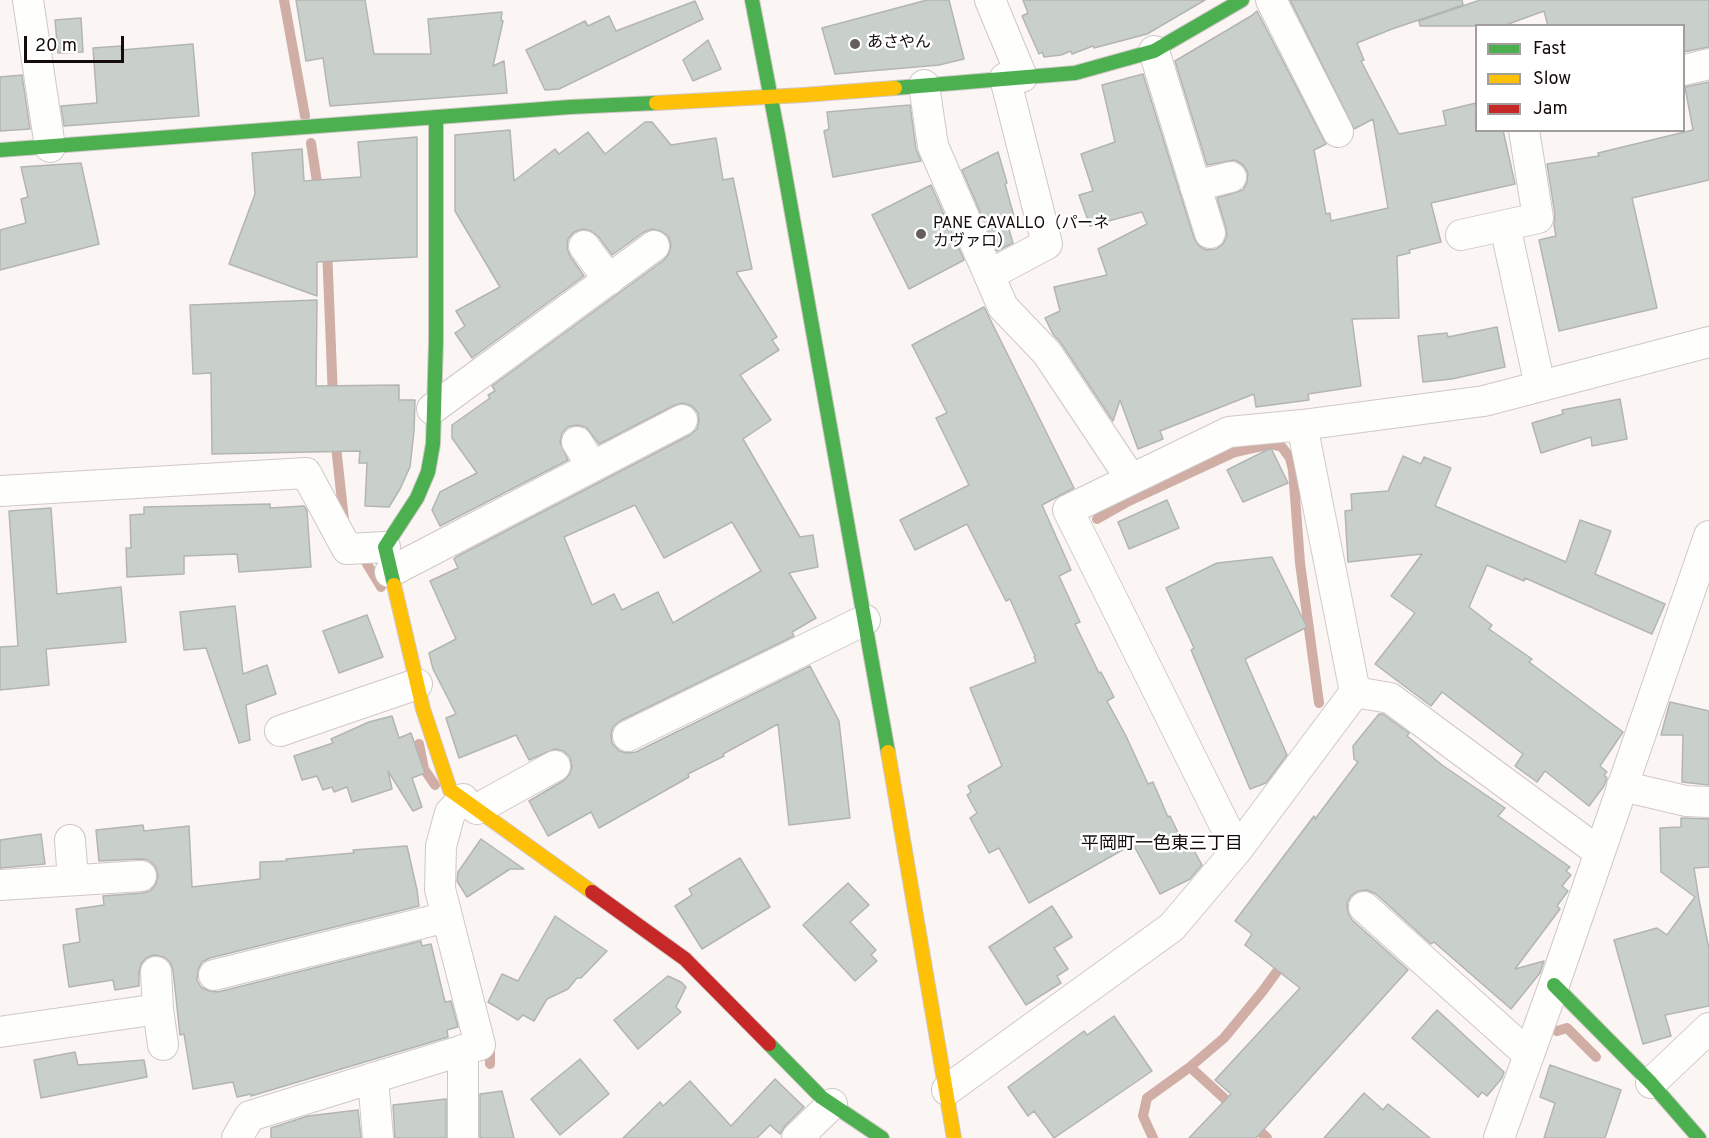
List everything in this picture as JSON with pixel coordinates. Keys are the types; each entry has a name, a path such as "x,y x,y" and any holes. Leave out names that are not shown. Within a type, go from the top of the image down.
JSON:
{"street":[{"path":"28,0 50,147"},
{"path":"752,0 865,620 954,1138"},
{"path":"989,275 1047,244 1013,78 990,0"},
{"path":"0,150 570,107 771,96 1075,73 1154,51 1242,0"},
{"path":"1271,0 1338,132"},
{"path":"1154,51 1210,233"},
{"path":"1685,70 1709,64"},
{"path":"924,85 933,146 1003,307 1047,353 1131,479"},
{"path":"436,117 436,341 432,409 433,444 428,472 388,560 423,709 450,790 686,959 821,1097 882,1138"},
{"path":"1461,235 1538,218 1524,132"},
{"path":"1195,186 1231,177"},
{"path":"1505,226 1540,387"},
{"path":"584,246 609,280"},
{"path":"432,409 654,246"},
{"path":"1237,850 1068,510 1228,432 1302,425 1484,401 1709,342"},
{"path":"0,491 306,473 347,549 388,560 584,454 681,420"},
{"path":"947,1090 1172,927 1237,850 1355,692 1302,425"},
{"path":"1499,1138 1622,786 1700,587 1709,536"},
{"path":"628,736 865,620"},
{"path":"280,731 417,684"},
{"path":"1355,692 1390,698 1599,852"},
{"path":"237,1138 250,1116 480,1045 440,889 441,846 450,813 555,766"},
{"path":"1622,786 1686,801 1709,802"},
{"path":"70,840 73,880"},
{"path":"0,885 141,876"},
{"path":"1364,907 1528,1054"},
{"path":"214,975 447,917"},
{"path":"156,972 163,1045"},
{"path":"1554,985 1651,1083 1698,1138"},
{"path":"0,1032 158,1009"},
{"path":"1651,1083 1709,1028"},
{"path":"463,1050 463,1138"},
{"path":"373,1078 378,1138"},
{"path":"797,1138 832,1104"}],"building":[{"path":"296,0 365,0 374,54 431,54 428,19 502,12 501,20 503,21 493,66 504,61 507,93 330,106 323,58 306,61"},
{"path":"927,0 949,0 964,59 939,65 835,74 822,28"},
{"path":"1023,0 1205,0 1147,34 1094,48 1093,46 1072,54 1071,51 1044,57 1042,52 1039,54 1022,16 1028,13"},
{"path":"1290,0 1462,0 1463,5 1357,43 1364,60 1361,61 1399,134 1446,125 1443,111 1475,103 1475,132 1503,132 1515,184 1431,203 1441,242 1409,250 1410,253 1397,256 1399,318 1352,319 1361,386 1308,394 1309,400 1256,407 1254,394 1160,431 1163,439 1138,449 1120,400 1113,421 1053,334 1045,318 1060,311 1054,287 1107,275 1098,249 1147,224 1142,212 1090,226 1079,195 1093,191 1081,154 1115,142 1102,85 1143,74 1194,238 1198,245 1206,250 1216,249 1223,244 1227,236 1217,198 1243,190 1248,173 1243,165 1235,160 1207,165 1175,61 1257,11 1326,144 1314,150 1326,214 1330,213 1331,221 1388,208 1373,119 1354,129"},
{"path":"1480,0 1709,0 1709,47 1685,52 1685,24 1547,24 1544,11 1508,24 1420,26 1419,21"},
{"path":"695,1 703,19 559,89 545,90 526,50 585,21 588,26 609,16 616,31"},
{"path":"81,18 83,52 58,53 55,20"},
{"path":"708,40 721,69 693,81 683,60"},
{"path":"193,44 199,116 64,126 61,106 97,103 93,48 121,46 121,50"},
{"path":"22,75 30,129 0,131 0,77"},
{"path":"1709,82 1709,180 1632,198 1657,308 1559,331 1539,240 1556,236 1547,164 1599,156 1598,153 1693,130 1685,87"},
{"path":"910,105 916,149 921,161 833,177 824,131 829,129 827,112"},
{"path":"645,122 652,122 671,145 716,138 723,180 733,178 752,269 736,272 777,337 772,340 779,350 740,375 771,420 743,439 800,537 813,535 818,567 789,573 816,618 792,632 794,636 620,721 613,727 612,743 619,751 636,752 810,666 839,721 850,818 789,825 778,724 688,774 689,777 599,828 591,812 548,836 529,801 569,775 572,767 570,757 563,751 555,749 529,760 516,735 459,758 446,718 456,714 433,669 429,653 456,639 430,581 458,568 454,559 456,557 690,435 697,429 698,413 692,406 683,403 599,444 586,427 577,425 568,427 562,433 560,442 568,460 440,526 432,510 440,492 477,473 452,438 452,425 490,398 488,395 495,391 492,386 664,260 671,245 668,236 652,229 644,232 612,255 598,236 591,231 583,229 574,232 568,239 567,248 584,276 472,358 455,333 465,326 456,311 500,287 455,211 455,135 510,130 514,181 555,149 559,154 588,132 605,154","holes":["635,505 664,558 732,522 761,571 673,623 658,592 622,610 614,594 592,605 564,537"]},
{"path":"417,137 417,257 317,262 317,296 229,264 255,194 252,153 302,149 304,181 361,177 358,142"},
{"path":"998,152 1015,220 1007,223 1013,243 997,251 962,170"},
{"path":"81,163 99,244 0,270 0,230 26,223 21,199 28,197 21,167"},
{"path":"931,185 964,260 909,289 872,215"},
{"path":"317,300 316,386 399,385 399,400 415,400 410,467 389,507 365,506 367,463 359,463 360,451 212,454 211,373 193,374 190,305"},
{"path":"984,307 1074,488 1042,505 1071,570 1059,576 1080,622 1075,624 1099,673 1101,672 1114,697 1107,701 1148,784 1153,782 1168,817 1170,816 1185,847 1191,845 1202,865 1190,879 1160,894 1133,844 1029,903 999,848 989,853 970,818 977,813 967,795 971,792 968,786 1002,766 970,688 1036,662 1035,656 1010,599 1006,601 967,524 915,550 900,520 969,485 936,418 947,413 912,345"},
{"path":"1497,327 1505,367 1452,379 1423,382 1418,336 1447,333 1448,337"},
{"path":"1620,399 1627,439 1592,446 1591,437 1541,453 1532,423 1563,414 1562,410"},
{"path":"1271,448 1288,483 1243,502 1227,470"},
{"path":"1403,456 1421,464 1424,457 1451,468 1435,506 1566,562 1580,520 1611,531 1595,574 1665,604 1652,634 1525,578 1524,581 1487,565 1469,607 1492,625 1489,629 1532,659 1529,662 1623,732 1600,766 1607,772 1604,775 1607,778 1604,786 1589,806 1545,771 1537,782 1515,766 1523,754 1442,692 1431,706 1375,664 1415,613 1391,596 1422,554 1348,562 1345,511 1352,510 1351,494 1388,491"},
{"path":"1167,500 1179,528 1129,549 1118,522"},
{"path":"270,504 270,508 304,506 307,511 311,567 239,572 237,554 184,556 184,574 127,577 126,548 131,548 130,515 144,514 144,507"},
{"path":"51,508 57,594 121,587 126,642 46,649 49,685 0,690 0,647 18,646 9,511"},
{"path":"1272,557 1307,627 1245,659 1287,755 1266,783 1250,789 1191,650 1194,648 1166,588 1217,563"},
{"path":"235,606 243,674 267,665 276,694 246,705 250,740 239,743 206,648 184,650 180,612"},
{"path":"367,615 383,657 339,673 323,631"},
{"path":"1670,702 1709,711 1709,785 1682,782 1683,735 1661,735"},
{"path":"1379,714 1383,714 1409,733 1407,736 1442,765 1505,808 1498,816 1570,867 1566,871 1571,875 1562,886 1568,891 1557,906 1560,909 1515,969 1544,961 1540,973 1511,1009 1434,942 1431,944 1376,894 1367,890 1358,891 1347,903 1348,913 1352,920 1408,970 1256,1138 1189,1138 1231,1094 1215,1080 1300,988 1245,945 1252,934 1235,921 1358,762 1354,759 1353,746"},
{"path":"392,716 399,738 411,733 425,773 412,778 422,807 413,811 388,771 392,789 352,802 347,787 334,792 332,787 323,790 317,776 302,780 294,756 333,743 331,739 369,722"},
{"path":"1681,818 1709,819 1709,867 1694,868 1709,949 1709,1006 1665,1015 1671,1036 1643,1044 1614,940 1657,928 1667,935 1695,897 1661,872 1660,828 1681,827"},
{"path":"143,825 144,831 189,826 192,887 260,879 260,862 287,861 286,859 354,853 353,850 407,846 419,906 210,958 202,962 197,980 201,987 218,992 421,941 422,946 431,944 445,1002 451,1001 458,1027 447,1030 448,1037 251,1096 251,1094 237,1097 233,1082 193,1089 184,1034 180,1035 173,970 170,962 164,957 154,955 146,958 141,964 139,986 115,990 113,980 69,987 63,945 80,942 76,909 104,905 103,896 150,891 156,884 158,875 155,866 148,860 99,861 96,830"},
{"path":"41,834 45,864 0,868 0,840"},
{"path":"481,839 524,869 510,869 467,897 457,881 458,872"},
{"path":"740,858 770,907 702,949 675,906 692,895 689,889"},
{"path":"848,883 869,905 850,922 876,950 871,955 877,961 855,981 803,925"},
{"path":"1052,906 1072,937 1054,948 1068,969 1057,976 1061,983 1026,1005 989,947"},
{"path":"555,916 607,951 568,989 547,999 534,1021 523,1015 518,1020 488,1002 502,974 518,981"},
{"path":"668,976 686,987 676,1007 681,1012 638,1049 614,1020"},
{"path":"1437,1010 1504,1072 1502,1078 1487,1096 1482,1092 1478,1097 1412,1038"},
{"path":"1114,1016 1152,1071 1054,1138 1034,1111 1028,1116 1008,1087 1084,1031 1087,1035"},
{"path":"75,1052 78,1065 144,1060 147,1077 41,1098 34,1060"},
{"path":"580,1059 609,1094 560,1135 531,1099"},
{"path":"1550,1065 1621,1090 1605,1138 1544,1138 1555,1103 1540,1097"},
{"path":"775,1079 804,1107 780,1134 770,1125 757,1138 623,1138 660,1102 663,1106 690,1081 731,1126"},
{"path":"502,1091 514,1138 480,1138 480,1094"},
{"path":"1364,1093 1383,1110 1388,1104 1430,1138 1324,1138"},
{"path":"446,1099 446,1138 395,1138 393,1105"},
{"path":"358,1110 361,1138 271,1138 271,1128 308,1116"}],"waterway":[{"path":"284,0 305,116"},
{"path":"311,143 319,195"},
{"path":"327,248 333,398"},
{"path":"335,437 344,520"},
{"path":"1097,519 1129,501 1235,452 1271,444 1282,447 1290,458 1293,470 1300,563 1319,703"},
{"path":"364,559 381,587"},
{"path":"419,744 424,769 435,785"},
{"path":"1153,1138 1143,1116 1147,1098 1190,1067 1224,1038 1286,959"},
{"path":"1557,1031 1567,1028 1596,1057"},
{"path":"490,1043 490,1064"},
{"path":"1190,1067 1236,1109"},
{"path":"1252,1124 1267,1138"}],"traffic: fast":[{"path":"752,0 888,752"},
{"path":"895,88 1075,73 1154,51 1242,0"},
{"path":"0,150 570,107 656,103"},
{"path":"394,585 385,547 417,498 428,472 433,444 436,341 436,117"},
{"path":"1554,985 1651,1083 1699,1138"},
{"path":"769,1044 821,1097 882,1138"}],"traffic: slow":[{"path":"656,103 895,88"},
{"path":"394,585 423,709 450,790 592,892"},
{"path":"888,752 954,1138"}],"traffic: jam":[{"path":"592,892 685,959 769,1044"}],"place":[{"name":"あさやん","path":"855,44"},
{"name":"PANE CAVALLO（パーネ カヴァロ）","path":"921,234"}],"district":[{"name":"平岡町一色東三丁目","path":"1162,845"}]}
